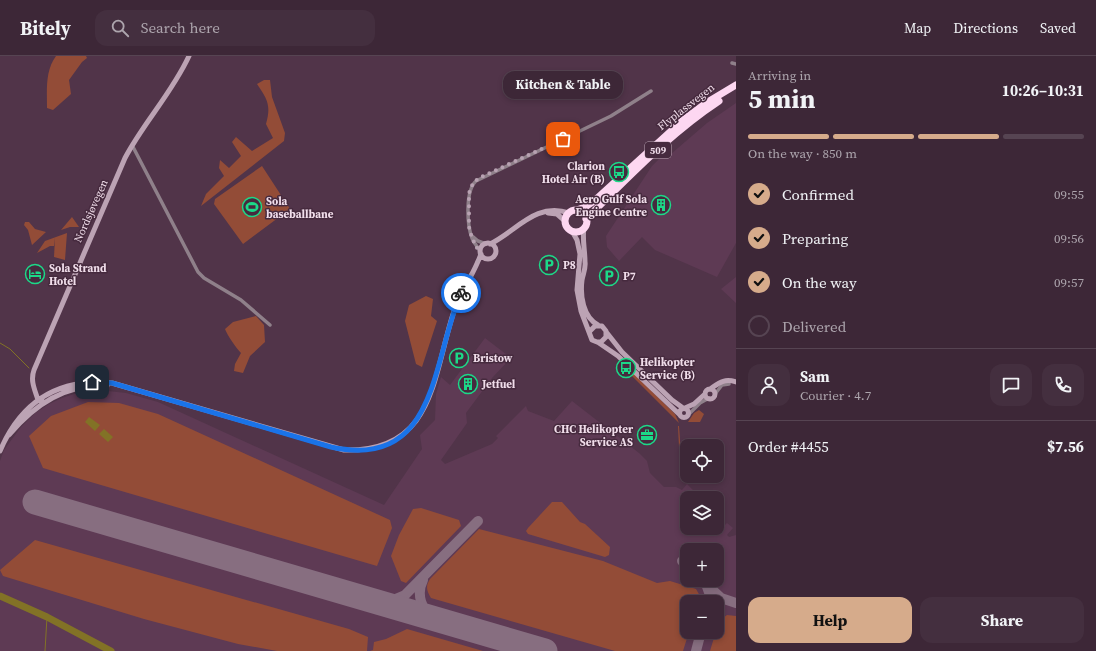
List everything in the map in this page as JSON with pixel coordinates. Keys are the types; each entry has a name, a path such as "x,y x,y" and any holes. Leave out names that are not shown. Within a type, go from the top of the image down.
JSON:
{"highway":[{"name":"Flyplassvegen","path":"577,210 594,201 695,111 736,85"},
{"name":"Flyplassvegen","path":"586,219 603,200 685,126 708,108 736,90"},
{"name":"509","path":"569,213 577,210"},
{"path":"577,210 584,214 586,219"},
{"path":"569,213 565,220 568,229 577,231 584,227"},
{"name":"509","path":"584,227 586,219"}],"street":[{"name":"Nordsjøvegen","path":"42,400 33,383 32,376 96,222 132,144 176,81 189,56"},
{"path":"489,259 484,258 480,252 471,235 469,227 469,193 476,181 611,116 651,91"},
{"path":"132,144 198,272 204,278 241,300 270,325"},
{"path":"0,451 4,442 42,400 82,388 103,386 124,387 331,447 358,450 380,447 393,441 406,432 423,411 432,390 457,304 476,266 480,252 488,244 501,238 523,222 550,209 569,213"},
{"path":"541,213 557,214 565,220"},
{"path":"584,227 583,241 586,263 581,290 582,299 588,317 598,325 604,327 622,352 672,400 688,410 688,415"},
{"path":"572,231 577,240 581,261 577,279 579,301 592,340 598,342 618,356 683,418 707,396"},
{"path":"471,235 478,241 488,244 496,250"},
{"path":"476,266 494,256 501,238"},
{"path":"590,331 598,325"},
{"path":"598,342 604,340 607,333"},
{"path":"707,396 706,390 710,389 722,380 736,382"},
{"path":"679,414 680,410 707,396 712,398 722,385 729,384"},
{"path":"710,389 714,390 715,394"}],"shaded area":[{"path":"56,56 86,56 87,58 82,62 69,80 71,94 53,110 47,108 47,88 48,74 52,62"},
{"path":"264,80 270,80 272,97 285,133 284,141 201,206 206,194 224,176 219,168 220,160 229,168 241,156 232,142 236,137 252,151 273,138 266,124 268,103 257,84"},
{"path":"736,103 736,243 717,277 655,250 642,237 619,261 607,247 606,236 652,166 667,151 671,154 707,123"},
{"name":"Sola baseballbane","path":"262,166 290,209 243,244 214,204 215,199"},
{"path":"72,217 79,227 70,227 61,230"},
{"path":"25,222 29,222 35,229 46,232 32,245 28,230 24,225"},
{"path":"67,233 65,260 54,257 55,238 54,246 50,246 37,253 45,241"},
{"path":"736,277 736,303 721,289"},
{"path":"426,296 433,299 431,316 437,321 422,367 416,364 405,321 409,305"},
{"path":"256,316 264,325 265,342 250,356 243,373 234,371 235,364 241,353 232,342 225,329 233,322"},
{"path":"485,338 511,358 492,378 466,413 467,423 441,460 445,464 492,444 498,438 496,436 526,406 528,411 554,421 572,401 639,453 647,461 650,473 664,487 676,487 682,490 687,484 694,491 680,491 680,535 724,535 724,524 725,525 727,523 733,528 727,535 729,537 736,535 736,651 0,651 0,461 4,450 21,427 35,413 49,404 80,392 99,390 126,393 158,402 384,505 422,449 420,435 435,420 436,394 441,377 450,385"},
{"path":"629,369 675,414 679,423 626,370"},
{"path":"88,402 119,403 158,414 390,520 392,528 377,566 43,468 29,436 51,416"},
{"path":"699,410 704,414 700,422 688,422 694,413"},
{"path":"89,417 100,425 95,431 85,422"},
{"path":"678,426 680,440 680,468"},
{"path":"104,429 113,437 108,442 99,434"},
{"path":"552,502 562,502 580,522 585,524 610,547 609,555 605,557 528,534 526,531 528,528"},
{"path":"421,508 459,520 461,526 406,583 401,581 391,556 399,535 413,509"},
{"path":"479,529 603,561 657,583 670,581 680,584 680,587 696,589 699,595 680,595 680,639 687,639 683,651 615,651 431,598 427,589 427,584 430,579"},
{"path":"35,540 349,629 368,637 367,651 277,651 238,644 144,619 3,576 0,570"},
{"path":"727,615 736,616 736,651 710,651 714,639 724,639 724,617"},
{"path":"407,629 483,651 370,651 373,650 374,642 386,639"}],"waterway":[{"path":"0,343 10,349 29,368"},
{"path":"0,596 47,617 111,651"},
{"path":"45,651 47,617"}],"taxiway":[{"path":"368,599 393,600 405,595 478,521"},
{"path":"423,580 420,591 421,602 426,612 435,619"},
{"path":"707,587 710,595"},
{"path":"709,587 721,598 736,603"},
{"path":"696,651 699,639"}],"runway":[{"path":"35,502 545,651"}],"way so far":[{"path":"461,293 476,266 480,254 478,246 472,238 470,230 469,193 471,186 479,178 563,139"}],"place":[{"name":"Kitchen & Table","path":"563,139"},
{"name":"Clarion Hotel Air (B)","path":"619,172"},
{"name":"Aero Gulf Sola Engine Centre","path":"661,205"},
{"name":"Sola baseballbane","path":"252,207"},
{"name":"P8","path":"549,265"},
{"name":"Sola Strand Hotel","path":"35,274"},
{"name":"P7","path":"609,276"},
{"name":"Bristow","path":"459,358"},
{"name":"Helikopter Service (B)","path":"626,368"},
{"name":"Jetfuel","path":"468,384"},
{"name":"CHC Helikopter Service AS","path":"647,435"}],"route":[{"path":"92,382 112,383 331,447 344,450 373,449 386,445 400,437 416,422 423,411 432,390 461,293"}]}
